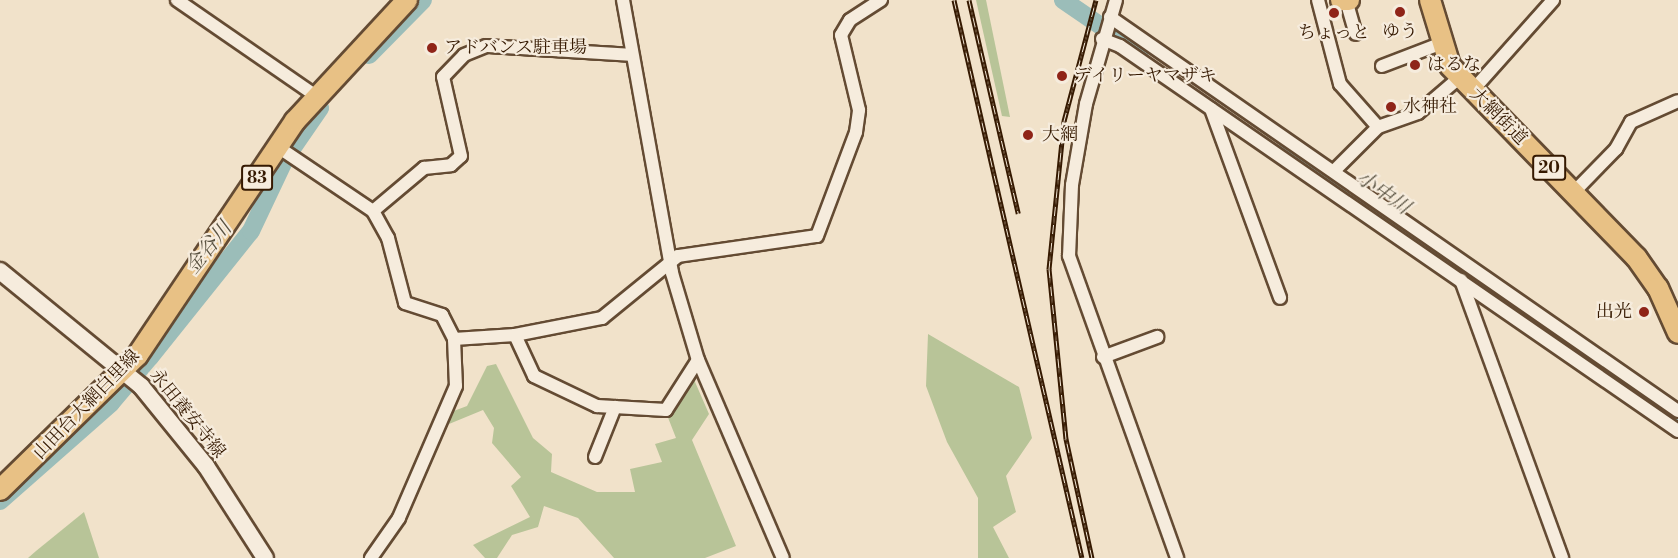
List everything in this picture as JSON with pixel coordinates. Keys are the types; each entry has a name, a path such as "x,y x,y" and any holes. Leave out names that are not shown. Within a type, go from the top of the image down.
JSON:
{"main road":[{"name":"山田台大網白里線","path":"0,490 125,370 278,147 316,96 407,0"},
{"path":"1341,0 1347,0"},
{"name":"大網街道","path":"1430,0 1440,44 1466,84 1648,272 1678,333"}],"street":[{"path":"177,0 316,96"},
{"path":"623,0 669,260 698,360 783,558"},
{"path":"454,339 515,335 602,318 669,260 817,236 856,132 857,98 841,35 850,20 880,0"},
{"path":"1116,0 1102,39 1072,185 1069,256 1103,357 1178,558"},
{"path":"1318,0 1340,84 1378,127"},
{"path":"1347,0 1356,34"},
{"path":"1334,171 1378,127 1418,112 1466,84 1553,0"},
{"path":"1110,17 1678,411"},
{"path":"1102,39 1211,109 1678,431"},
{"path":"1382,66 1440,44"},
{"path":"374,211 424,168 451,165 461,156 443,77 464,55 486,46 632,55"},
{"path":"1573,193 1616,149 1631,122 1678,101"},
{"path":"1211,109 1280,298"},
{"path":"278,147 374,211 388,238 405,303 442,315 454,339 456,386 399,518 371,558"},
{"name":"永田養安寺線","path":"0,270 125,370 206,466 265,558"},
{"path":"1461,280 1562,558"},
{"path":"515,335 534,376 574,399 615,407 670,407 698,360"},
{"path":"1103,357 1157,337"},
{"path":"595,457 615,407"}],"green space":[{"path":"976,0 986,0 1010,117 1002,116"},
{"path":"928,334 1019,387 1032,438 1006,476 1016,512 993,527 1009,558 978,558 978,498 947,442 926,386"},
{"path":"496,364 533,438 552,454 551,472 597,492 635,492 630,469 662,462 655,444 676,438 667,415 692,375 709,414 692,440 736,546 705,558 614,558 578,518 544,506 538,527 512,535 497,558 485,558 473,545 530,517 511,486 521,477 492,443 494,428 483,410 449,424 451,412 467,406 487,366"},
{"path":"84,512 99,558 28,558 36,551"}],"waterway":[{"name":"金谷川","path":"369,55 423,0"},
{"name":"小中川","path":"1063,0 1140,53"},
{"name":"金谷川","path":"0,501 111,403 150,357 251,231 285,159 320,108"},
{"name":"小中川","path":"1284,152 1678,423"}],"railway":[{"path":"954,0 1082,558"},
{"path":"969,0 1018,213"},
{"path":"1092,558 1066,439 1049,269 1064,121 1096,0"}],"place":[{"name":"ゆう","path":"1400,12"},
{"name":"ちょっと","path":"1334,13"},
{"name":"アドバンス駐車場","path":"432,48"},
{"name":"はるな","path":"1415,65"},
{"name":"デイリーヤマザキ","path":"1062,76"},
{"name":"水神社","path":"1391,107"},
{"name":"大網","path":"1028,135"},
{"name":"出光","path":"1644,312"}]}
